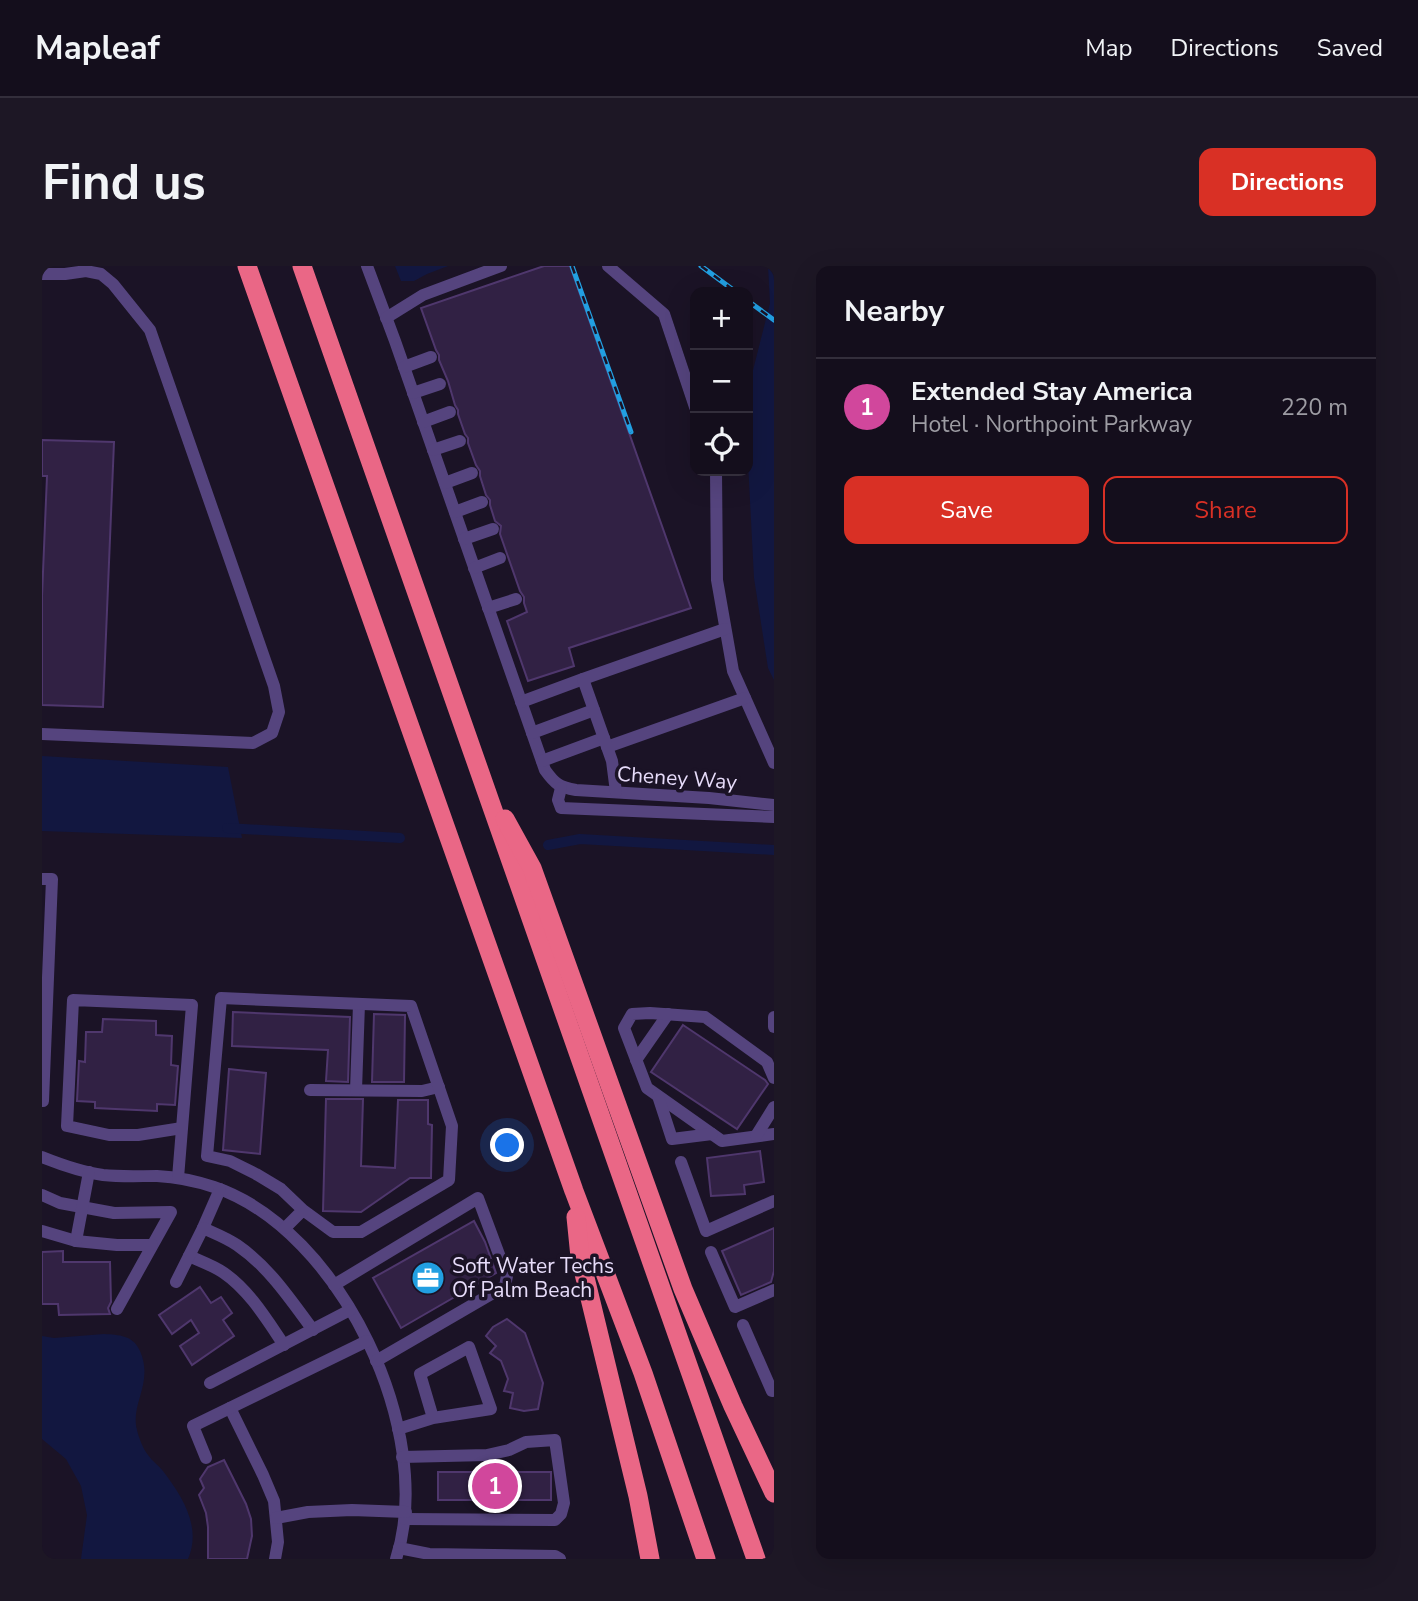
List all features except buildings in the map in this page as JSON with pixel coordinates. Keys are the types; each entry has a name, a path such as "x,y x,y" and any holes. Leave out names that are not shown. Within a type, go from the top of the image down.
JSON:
{"highway":[{"path":"247,266 574,1191 643,1373 706,1559"},
{"path":"302,266 756,1559"},
{"path":"479,772 533,868 683,1289 774,1493"},
{"path":"574,1191 580,1257 639,1496 650,1559"}],"street":[{"path":"367,266 545,770 561,788 558,800 561,808 774,817"},
{"path":"386,318 423,295 501,266"},
{"path":"608,266 664,314 690,392"},
{"path":"42,274 86,271 101,274 113,284 150,330 274,686 279,712 272,733 253,743 42,734"},
{"path":"404,367 431,357"},
{"path":"413,393 440,384"},
{"path":"423,422 450,412"},
{"path":"433,450 460,441"},
{"path":"444,483 472,473"},
{"path":"716,476 717,580 733,671 774,763"},
{"path":"454,512 482,502"},
{"path":"464,539 492,529"},
{"path":"474,568 500,558"},
{"path":"488,608 516,599"},
{"path":"521,702 725,629"},
{"path":"583,679 606,743 616,792"},
{"path":"542,761 745,698"},
{"path":"532,733 594,710"},
{"name":"Cheney Way","path":"561,788 774,805"},
{"path":"42,879 52,880 45,962 42,1105"},
{"path":"221,998 411,1006 439,1087 452,1126 449,1180 361,1232 333,1232 303,1210 281,1189 230,1161 207,1156 221,998"},
{"path":"178,1178 192,1005 73,1000 67,1126 109,1135 138,1135 182,1128"},
{"path":"356,1090 359,1004"},
{"path":"712,1135 672,1139 624,1028 632,1014 705,1017 767,1062 774,1078"},
{"path":"636,1060 668,1014"},
{"path":"774,1017 774,1027"},
{"path":"310,1090 422,1091 439,1087"},
{"path":"653,1092 722,1140 774,1134"},
{"path":"756,1136 774,1107"},
{"path":"42,1157 89,1172 117,1176 159,1176 200,1182 246,1201 267,1214 305,1248 351,1310 376,1361 392,1407 402,1457 405,1515 398,1553 427,1557 555,1556 560,1559"},
{"path":"681,1161 706,1231 774,1201"},
{"path":"76,1241 89,1172"},
{"path":"176,1283 220,1189"},
{"path":"42,1195 60,1203 114,1213 171,1212 117,1308"},
{"path":"334,1285 478,1199 507,1276 505,1286 376,1361"},
{"path":"285,1228 303,1210"},
{"path":"203,1228 234,1243 254,1258 278,1283 313,1330"},
{"path":"42,1231 76,1241 152,1245"},
{"path":"711,1252 735,1307 774,1290"},
{"path":"189,1256 224,1273 245,1292 284,1345"},
{"path":"210,1383 351,1310"},
{"path":"743,1325 772,1391 774,1390"},
{"path":"206,1458 194,1426 367,1341"},
{"path":"398,1429 433,1418 491,1409 469,1347 420,1374 433,1418"},
{"path":"230,1408 274,1501 278,1542 275,1559"},
{"path":"276,1518 308,1512 352,1510 405,1515 555,1520 561,1514 564,1503 555,1440 526,1442 509,1450 487,1455 402,1457"}],"shaded area":[{"path":"395,266 448,266 414,281 401,281"},
{"path":"768,266 774,266 774,680 768,668 754,578 749,476 753,476 753,370 770,303"},
{"path":"42,756 228,767 242,838 42,831"},
{"path":"104,1334 129,1339 140,1351 144,1373 136,1411 137,1430 146,1453 163,1471 188,1512 193,1535 188,1559 81,1559 87,1515 81,1486 66,1459 42,1439 42,1336 54,1338"}],"waterway":[{"path":"227,828 400,838"},
{"path":"548,845 580,839 774,850"}],"railway":[{"path":"572,266 631,432"},
{"path":"701,266 729,287"},
{"path":"753,305 774,320"}],"place":[{"name":"Soft Water Techs Of Palm Beach","path":"428,1278"},
{"name":"Extended Stay America","path":"495,1486"}]}
